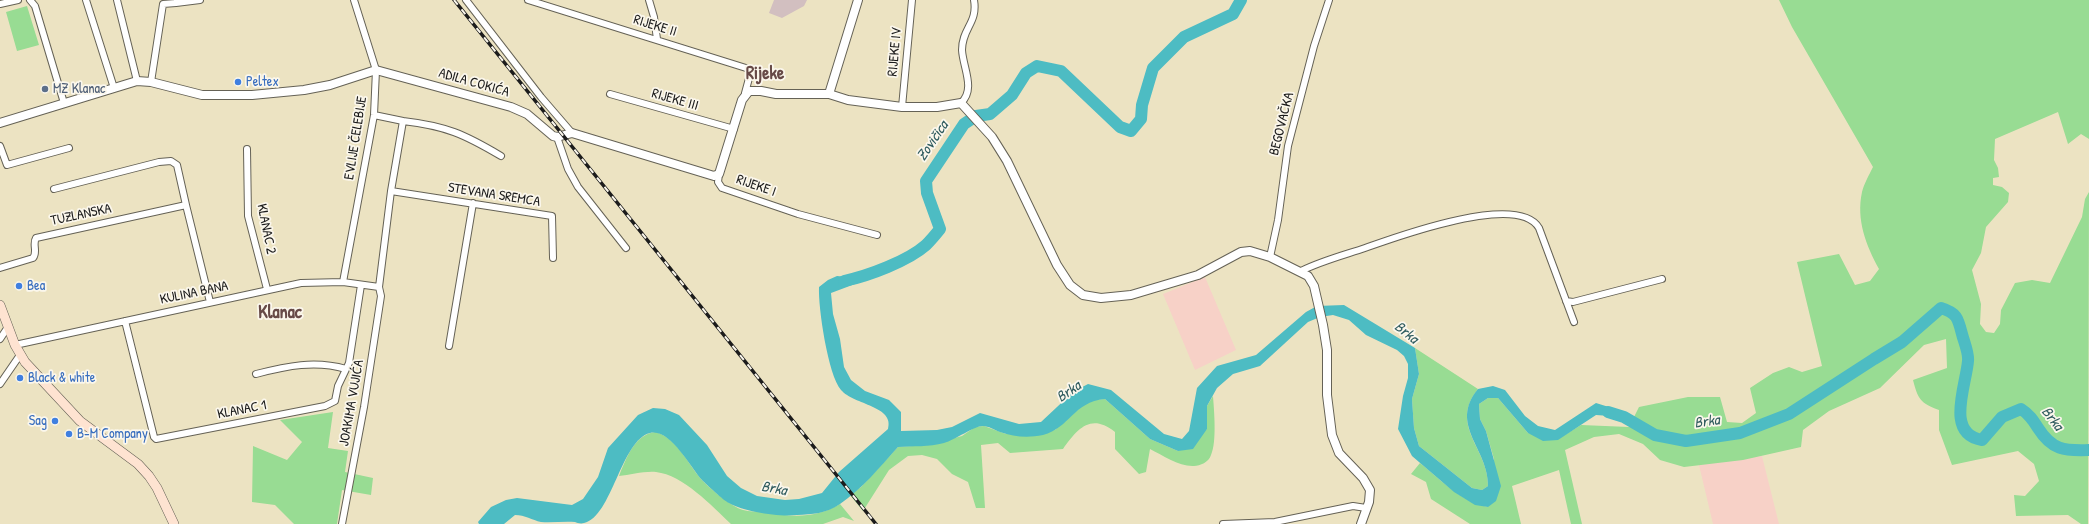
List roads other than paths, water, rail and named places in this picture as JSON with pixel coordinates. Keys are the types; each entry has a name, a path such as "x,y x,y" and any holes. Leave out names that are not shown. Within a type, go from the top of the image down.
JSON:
{"main road":[{"path":"0,305 20,355 80,421 138,464 149,476 163,499 174,524"}],"street":[{"path":"0,4 18,0"},
{"path":"30,0 35,6 64,103"},
{"path":"86,0 114,88"},
{"path":"117,0 137,82"},
{"path":"157,0 163,4 176,1 200,0"},
{"name":"EVLIJE ČELEBIJE","path":"343,282 374,115 376,70 354,0"},
{"path":"466,0 541,97 572,133"},
{"name":"RIJEKE II","path":"528,0 749,69 750,73 745,94"},
{"path":"649,0 654,17 656,39"},
{"path":"829,94 858,0"},
{"name":"RIJEKE IV","path":"902,107 912,0"},
{"path":"963,104 969,91 962,51 963,39 975,15 974,0"},
{"name":"BEGOVAČKA","path":"1270,257 1278,220 1288,146 1314,46 1329,0"},
{"path":"150,82 163,4"},
{"path":"0,123 137,82 150,82 202,95 252,95 304,90 330,85 376,70"},
{"name":"ADILA COKIĆA","path":"376,70 511,107 527,114 550,134 557,137"},
{"path":"745,94 753,90 776,94 829,94 862,103 902,107 937,107 963,104"},
{"name":"RIJEKE III","path":"610,94 734,129"},
{"name":"RIJEKE I","path":"745,94 719,174 718,182 722,188 798,214 878,235"},
{"path":"963,104 992,137 1007,161 1057,265 1070,285 1083,295 1101,298 1131,295 1198,275 1222,260 1241,252 1250,251 1270,257 1301,271 1311,281 1317,298 1327,350 1327,395 1332,435 1339,453 1368,485 1370,495 1361,524"},
{"path":"374,115 403,121 429,124 456,131 501,156"},
{"name":"JOAKIMA VUJIĆA","path":"342,524 364,407 381,296 379,286 391,191 403,121"},
{"path":"626,248 578,187 568,169 557,137 572,133 714,176 719,174"},
{"path":"0,146 7,165 69,148"},
{"name":"KLANAC 2","path":"247,149 248,216 267,289"},
{"path":"54,189 159,162 170,161 176,164 210,302"},
{"name":"STEVANA SREMCA","path":"391,191 552,216 553,258"},
{"path":"449,346 473,203"},
{"name":"TUZLANSKA","path":"0,268 33,258 36,254 34,242 36,238 186,205"},
{"path":"1301,271 1443,222 1471,217 1519,216 1536,223 1539,228 1574,322"},
{"path":"1566,301 1573,302 1662,279"},
{"name":"KULINA BANA","path":"15,345 267,289 301,283 343,282 379,286"},
{"name":"KLANAC 1","path":"125,320 154,437 156,439 325,406 336,399 338,386 349,363 361,285"},
{"path":"0,339 8,327"},
{"path":"0,384 20,355"},
{"path":"256,374 279,368 316,363 330,364 346,369"},
{"path":"1223,524 1275,522 1353,506 1366,508"}],"water":[{"path":"837,276 859,278 855,284 831,293 833,314 840,339 844,367 851,380 865,391 889,400 901,412 901,431 937,430 952,427 980,413 1019,424 1041,422 1073,392 1088,384 1111,390 1164,434 1182,439 1189,431 1197,388 1217,366 1256,355 1306,312 1317,306 1344,305 1415,348 1419,374 1412,399 1414,428 1419,446 1472,488 1482,490 1488,486 1487,473 1483,460 1468,426 1467,414 1470,402 1478,389 1493,386 1505,390 1525,416 1538,426 1555,430 1596,403 1612,408 1624,417 1596,415 1558,440 1543,441 1528,433 1498,398 1488,398 1479,404 1480,419 1486,431 1501,486 1496,501 1488,507 1475,505 1454,492 1412,456 1398,429 1403,396 1408,378 1408,364 1404,356 1397,350 1366,335 1349,320 1333,315 1320,317 1308,322 1260,366 1233,374 1217,388 1207,406 1207,429 1193,449 1178,451 1150,439 1105,399 1094,401 1086,405 1078,410 1060,427 1043,435 1026,437 1016,436 1005,434 983,426 975,428 944,443 927,446 898,447 863,485 835,507 824,512 814,514 781,515 744,509 727,502 702,480 672,442 665,436 657,433 650,433 640,439 631,449 610,494 594,518 584,523 541,522 515,515 504,524 479,524 478,522 491,507 506,500 517,498 572,505 583,499 598,477 608,448 638,415 653,408 665,409 679,415 707,445 727,476 741,488 757,496 785,500 799,499 822,493 839,472 888,429 889,421 885,415 872,406 847,395 841,390 836,382 828,356 822,324 819,287 828,280"}],"waterway":[{"name":"Zovičica","path":"844,281 876,272 909,257 926,245 940,229 927,193 926,181 964,124 976,116 990,114 1012,95 1026,73 1037,66 1061,71 1120,127 1131,131 1141,119 1142,105 1153,68 1184,37 1233,14 1241,0"},
{"name":"Brka","path":"1608,412 1624,417 1655,435 1686,441 1740,433 1789,414 1902,342 1941,308 1954,314 1956,317 1967,351 1967,371 1960,408 1964,429 1971,436 1982,440 2002,417 2021,409 2029,415 2043,435 2054,445 2059,448 2072,450 2089,450"}],"railway":[{"path":"454,0 876,524"}],"place":[{"name":"Peltex","path":"238,82"},
{"name":"MZ Klanac","path":"45,89"},
{"name":"Bea","path":"19,286"},
{"name":"Black & white","path":"20,378"},
{"name":"Sag","path":"55,421"},
{"name":"B-M Company","path":"69,434"}],"district":[{"name":"Rijeke","path":"765,74"},
{"name":"Klanac","path":"280,313"}]}
